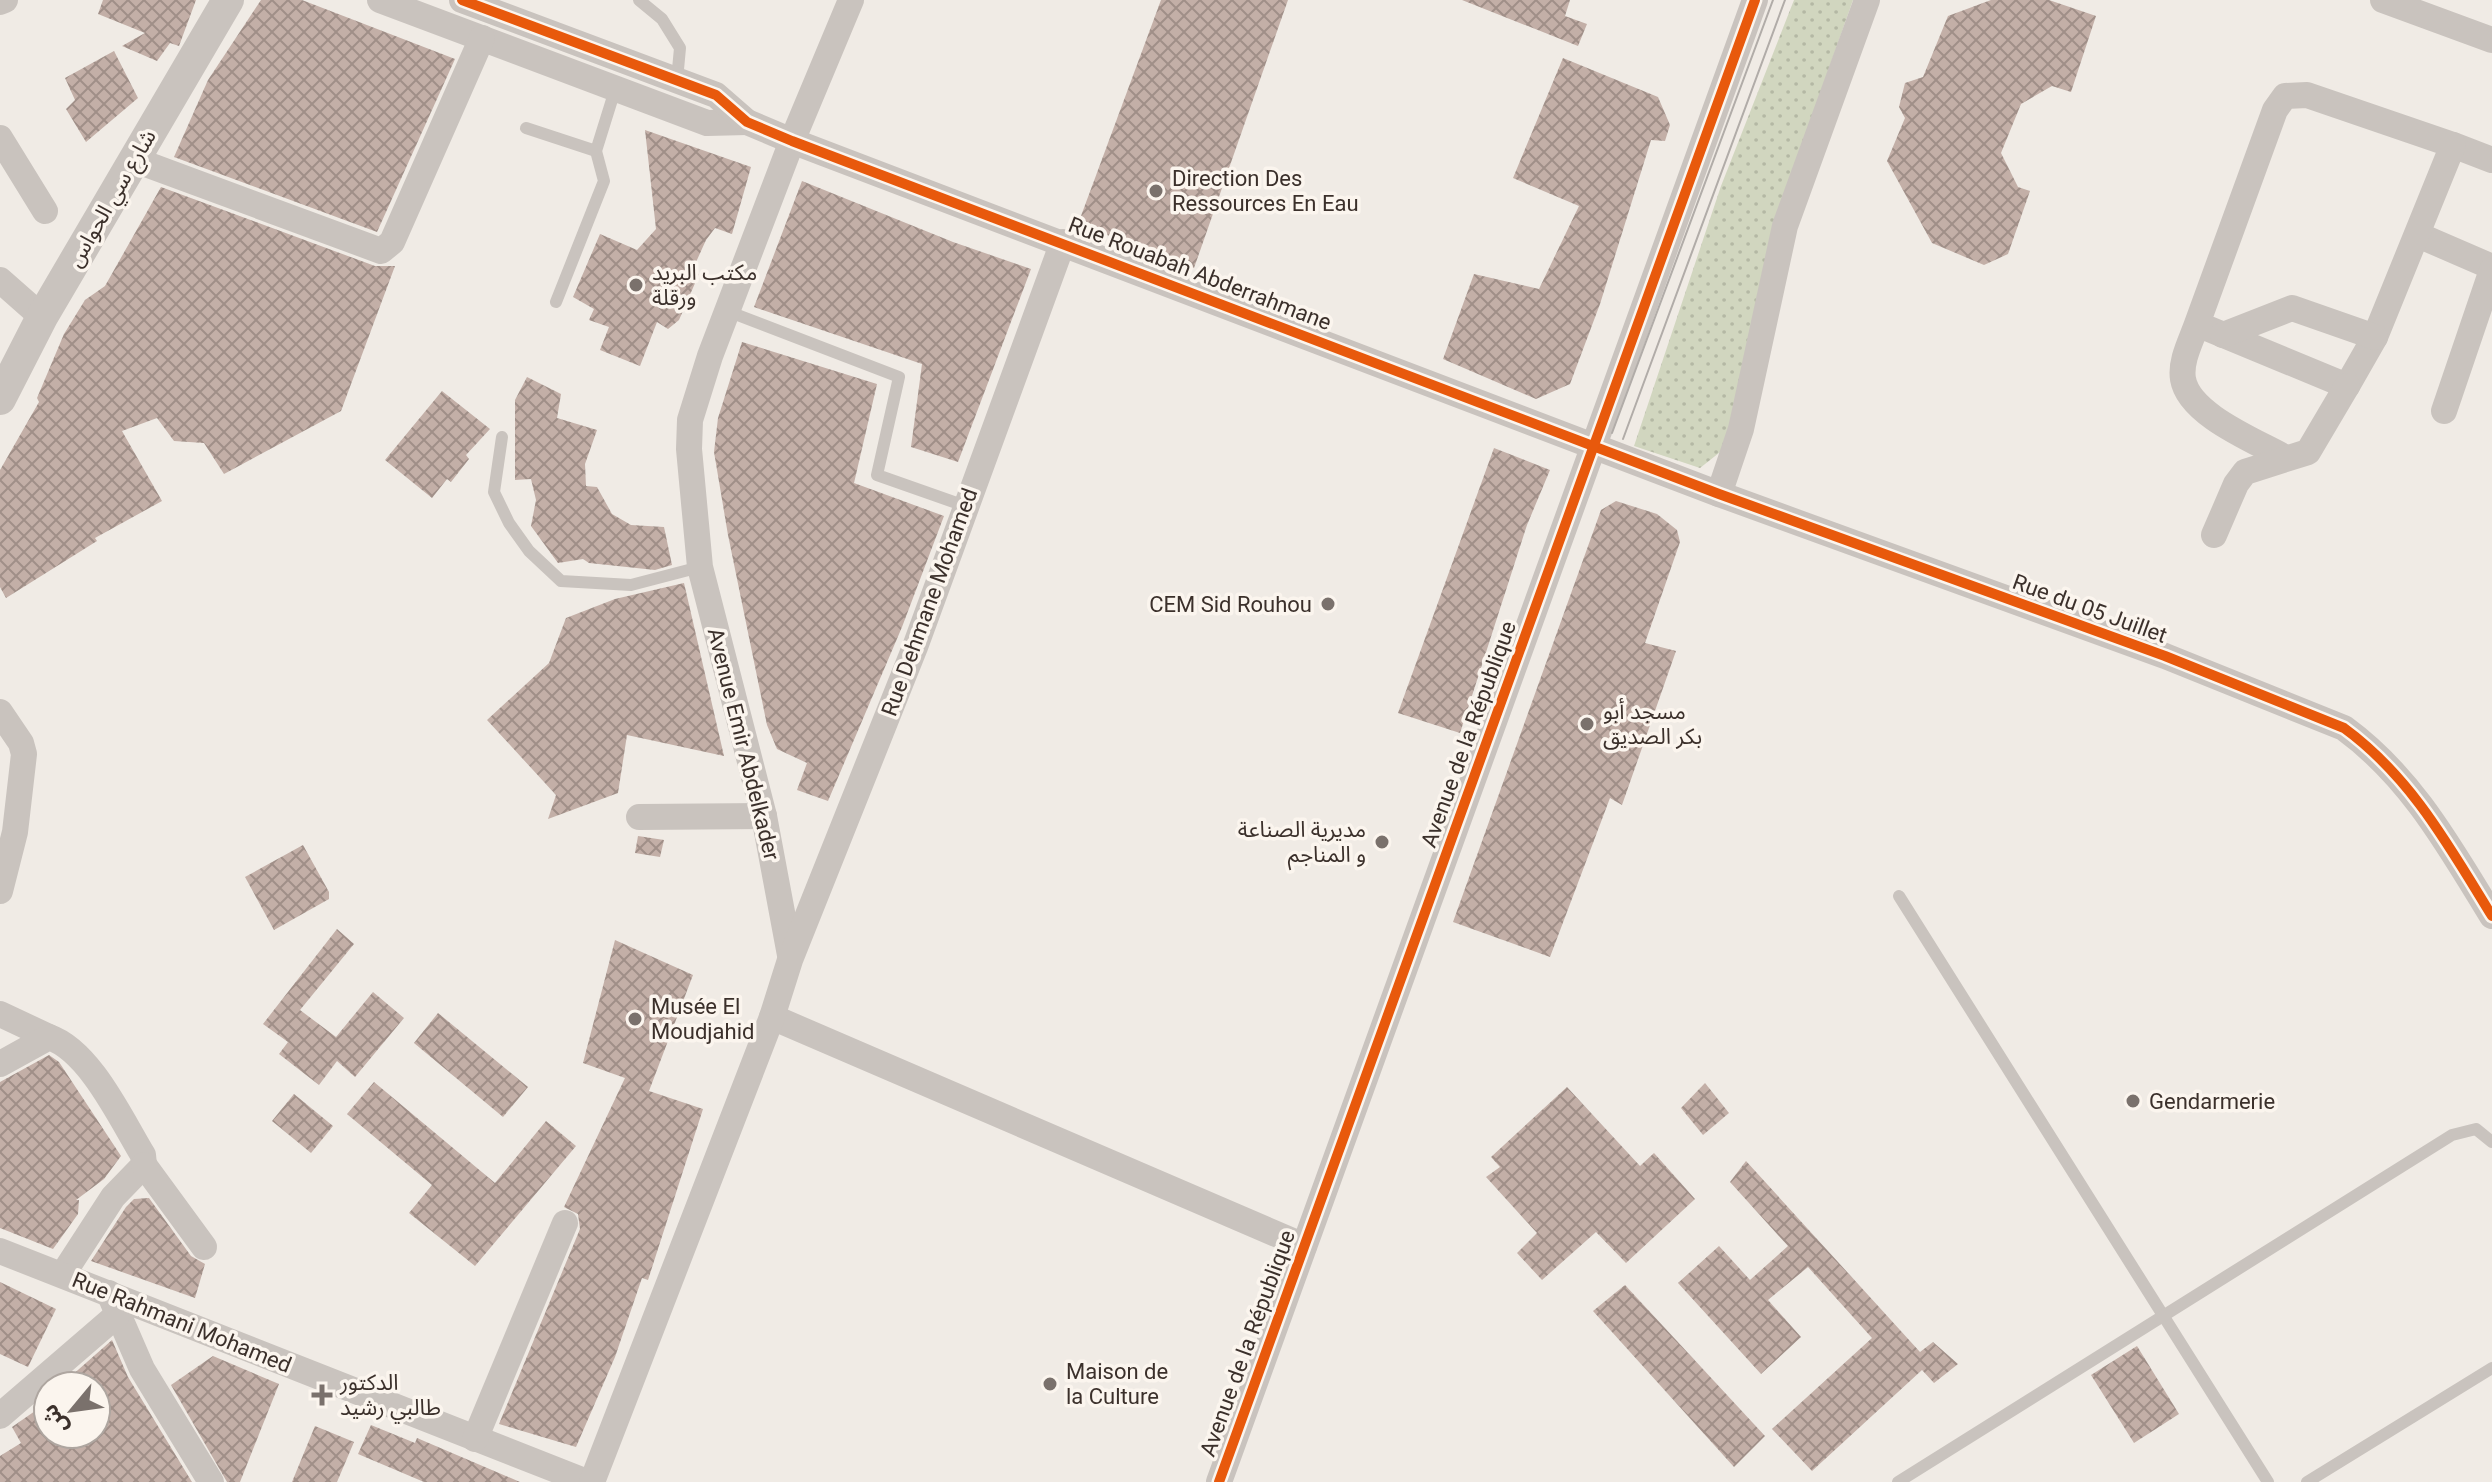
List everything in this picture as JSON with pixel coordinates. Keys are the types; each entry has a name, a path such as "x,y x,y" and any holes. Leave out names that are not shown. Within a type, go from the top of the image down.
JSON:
{"street":[{"name":"شارع سي الحواس","path":"0,399 42,317 228,0"},
{"path":"380,0 707,123 747,122"},
{"path":"462,0 716,95 747,122"},
{"name":"Avenue Emir Abdelkader","path":"590,1482 772,1017 790,960 764,816 700,567 689,449 690,420 727,311 792,141 851,0"},
{"name":"Avenue de la République","path":"1219,1482 1755,0"},
{"path":"1719,494 1741,429 1785,226 1867,0"},
{"path":"2383,0 2492,40"},
{"path":"135,160 381,251 392,242 482,38"},
{"path":"2286,458 2199,409 2187,391 2183,377 2185,358 2275,110 2285,96 2307,95 2492,160"},
{"name":"Rue Rouabah Abderrahmane","path":"747,122 1594,445"},
{"path":"0,138 45,211"},
{"path":"2214,535 2236,484 2245,472 2308,452 2375,337 2453,145"},
{"path":"2418,235 2492,268 2444,411"},
{"name":"Rue Dehmane Mohamed","path":"790,960 915,647 1063,242"},
{"path":"0,280 42,317"},
{"path":"2223,335 2292,308 2375,337"},
{"path":"2197,324 2347,386"},
{"name":"Rue du 05 Juillet","path":"1594,445 1719,494 2165,656 2344,728 2369,747 2420,800 2492,916"},
{"path":"0,712 21,743 24,754 15,832 0,891"},
{"path":"639,817 764,816"},
{"path":"0,1014 68,1045 86,1066 143,1155 144,1165 204,1247"},
{"path":"772,1017 1304,1246"},
{"path":"0,1064 49,1037"},
{"path":"63,1274 113,1197 144,1165"},
{"path":"475,1439 565,1223"},
{"name":"Rue Rahmani Mohamed","path":"0,1251 63,1274 113,1304 590,1482"},
{"path":"0,1416 113,1304 142,1369 211,1482"}],"lane":[{"path":"639,0 662,19 680,48 677,80"},
{"path":"556,302 604,181 596,151 615,90"},
{"path":"526,128 596,151"},
{"path":"727,311 899,377 877,475 965,506"},
{"path":"502,437 494,492 522,542 561,581 631,585 700,567"},
{"path":"1899,896 2268,1482"},
{"path":"1898,1482 2452,1135 2476,1129 2492,1142"},
{"path":"2307,1482 2492,1368"}],"green space":[{"path":"1794,0 1853,0 1774,225 1724,449 1700,468 1634,446 1721,186"}],"building":[{"path":"103,0 196,0 179,46 170,43 157,61 122,46 145,33 98,14"},
{"path":"261,0 302,0 455,59 377,232 174,157 208,80"},
{"path":"1161,0 1288,0 1194,268 1078,224"},
{"path":"1462,0 1570,0 1565,16 1587,24 1578,46"},
{"path":"1991,0 2049,0 2096,16 2071,92 2052,86 2021,104 2001,153 2018,187 2030,191 2008,254 1984,265 1932,243 1887,161 1905,118 1899,107 1905,83 1923,77 1948,16"},
{"path":"114,51 138,98 86,142 66,109 75,100 65,78"},
{"path":"1563,58 1658,97 1670,125 1665,141 1651,140 1600,304 1570,384 1536,399 1443,359 1474,274 1539,289 1579,206 1513,178"},
{"path":"645,130 751,167 732,234 715,228 706,240 692,271 699,274 679,320 668,329 657,322 640,366 600,350 609,327 589,320 594,309 573,297 600,234 637,250 656,229"},
{"path":"802,181 953,242 1031,269 958,462 911,447 922,364 754,307"},
{"path":"161,187 375,266 395,266 341,411 224,474 204,443 174,441 157,418 122,431 162,501 95,538 97,541 6,598 0,587 0,470 39,402 37,398 64,334 85,300 105,286"},
{"path":"742,342 877,384 854,483 944,516 902,627 828,801 797,790 807,763 777,749 767,725 728,535 714,452 718,418"},
{"path":"527,377 561,394 557,418 597,430 585,464 586,486 597,487 612,514 631,525 664,527 672,565 655,570 589,563 583,559 558,563 531,526 536,500 531,479 515,480 515,400"},
{"path":"442,391 490,429 466,455 469,459 451,482 447,479 432,498 385,460"},
{"path":"1494,448 1550,470 1527,525 1460,733 1398,713"},
{"name":"مسجد أبو بكر الصديق","path":"1616,501 1657,514 1677,530 1680,542 1645,643 1676,651 1622,805 1610,798 1550,957 1453,922 1601,510"},
{"path":"684,583 724,756 627,735 618,793 548,819 556,795 487,720 549,663 566,618 615,599"},
{"path":"638,836 664,840 660,857 635,853"},
{"path":"303,845 329,892 329,899 274,930 245,877"},
{"path":"337,929 354,944 300,1010 336,1037 373,992 404,1018 355,1077 337,1061 319,1085 279,1054 288,1042 263,1024"},
{"path":"615,940 693,975 649,1091 703,1109 648,1280 642,1278 615,1357 576,1447 499,1424 580,1229 578,1214 564,1207 625,1078 583,1063"},
{"path":"438,1013 528,1087 503,1117 414,1043"},
{"path":"49,1055 59,1062 121,1156 104,1179 76,1200 79,1200 78,1214 53,1249 0,1228 0,1082"},
{"path":"374,1082 495,1183 546,1121 576,1146 475,1266 409,1213 432,1185 347,1114"},
{"path":"1705,1083 1729,1113 1703,1135 1681,1108"},
{"path":"1567,1087 1640,1166 1654,1153 1695,1199 1626,1263 1596,1232 1542,1280 1517,1253 1537,1233 1486,1177 1500,1167 1491,1157"},
{"path":"294,1094 333,1126 311,1153 272,1121"},
{"path":"1746,1161 1920,1352 1933,1342 1958,1364 1934,1383 1922,1370 1812,1471 1772,1429 1872,1338 1808,1267 1768,1300 1801,1337 1761,1374 1678,1283 1719,1246 1750,1280 1788,1246 1730,1182"},
{"path":"149,1198 191,1256 205,1264 195,1298 91,1261 126,1207 134,1199"},
{"path":"0,1282 56,1309 28,1367 0,1354"},
{"path":"1625,1285 1765,1436 1734,1467 1593,1311"},
{"path":"112,1340 128,1377 192,1482 0,1482 0,1456 21,1443 12,1427 32,1413 32,1450 112,1450 112,1370 78,1370"},
{"path":"2137,1346 2179,1414 2134,1443 2091,1375"},
{"path":"213,1356 279,1384 240,1482 227,1482 171,1385"},
{"path":"371,1425 415,1443 417,1438 520,1482 424,1482 358,1454"},
{"path":"315,1426 354,1442 337,1482 292,1482"}],"tram line":[{"path":"1612,433 1773,0"},
{"path":"1623,439 1785,0"}],"cycle path":[{"path":"462,0 716,95 747,122 792,141 1719,494 2165,656 2344,728 2368,747 2409,791 2444,839 2492,916"},
{"path":"1219,1482 1755,0"}],"place":[{"name":"Direction Des Ressources En Eau","path":"1156,191"},
{"name":"مكتب البريد ورقلة","path":"636,285"},
{"name":"CEM Sid Rouhou","path":"1328,604"},
{"name":"مسجد أبو بكر الصديق","path":"1587,724"},
{"name":"مديرية الصناعة و المناجم","path":"1382,842"},
{"name":"Musée El Moudjahid","path":"635,1019"},
{"name":"Gendarmerie","path":"2133,1101"},
{"name":"Maison de la Culture","path":"1050,1384"},
{"name":"الدكتور طالبي رشيد","path":"322,1395"}]}
